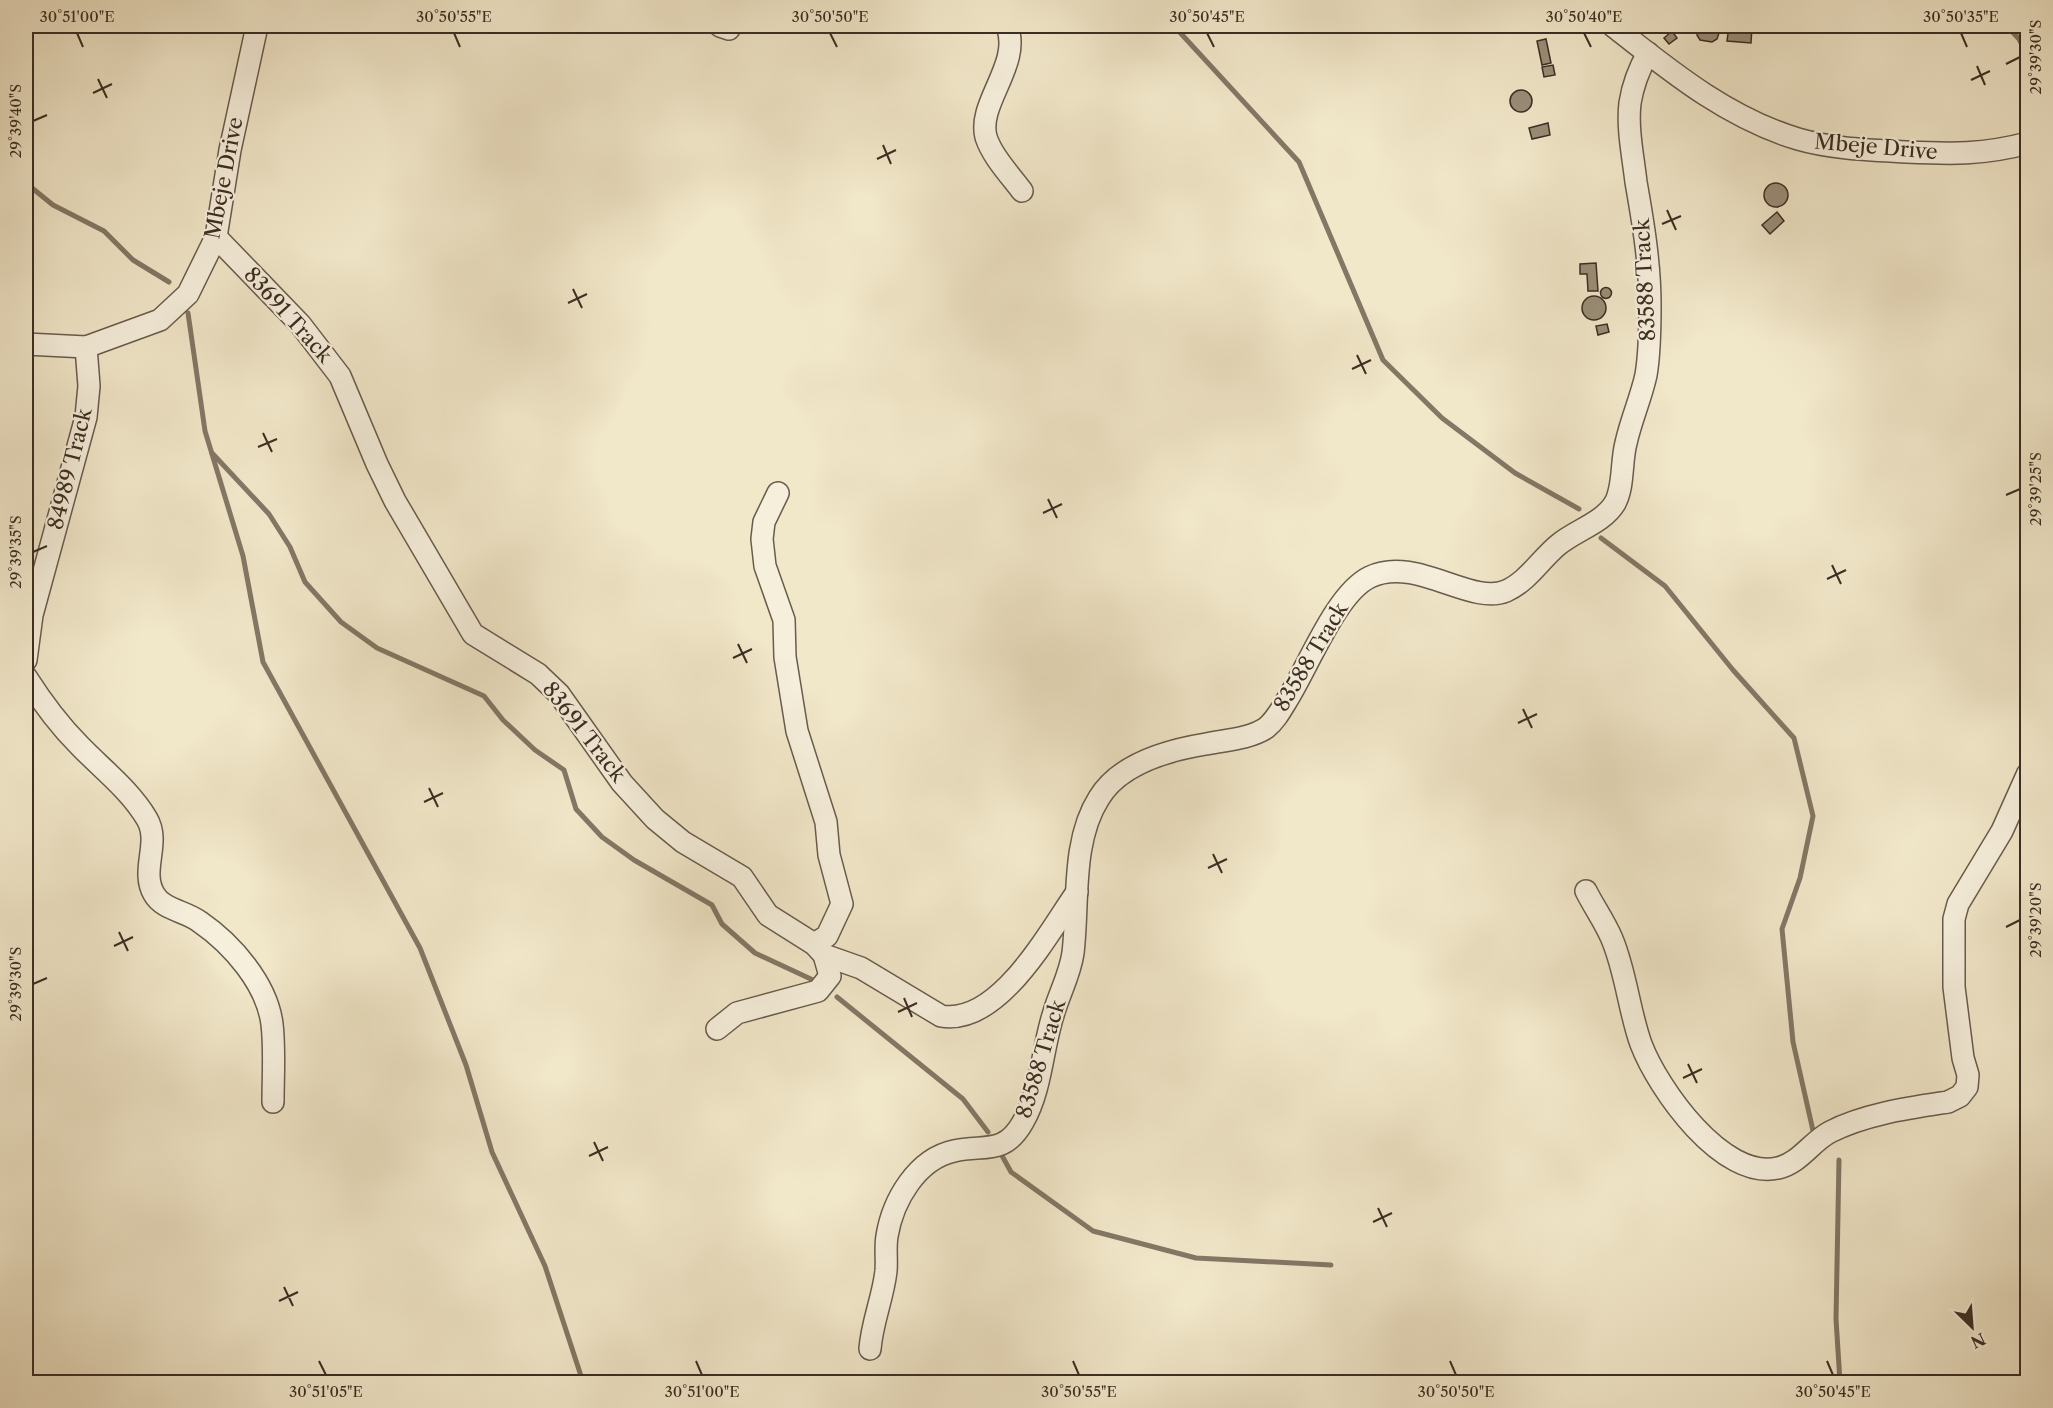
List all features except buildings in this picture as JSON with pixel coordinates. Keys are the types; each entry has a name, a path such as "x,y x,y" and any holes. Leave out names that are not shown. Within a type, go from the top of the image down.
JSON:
{"street":[{"name":"Mbeje Drive","path":"26,344 86,347 160,320 188,294 216,237 230,150 257,26"},
{"path":"1007,26 1012,38 1010,52 984,123 991,146 1022,191"},
{"name":"Mbeje Drive","path":"1613,26 1696,88 1746,119 1799,139 1864,149 1966,155 2027,147"},
{"name":"83588 Track","path":"870,1349 872,1330 886,1270 886,1241 890,1221 910,1181 922,1167 955,1150 987,1150 1000,1146 1013,1136 1024,1122 1045,1052 1053,1012 1073,956 1084,832 1101,793 1128,771 1159,754 1230,740 1263,730 1270,724 1293,690 1341,604 1353,588 1369,577 1385,572 1408,573 1448,582 1478,594 1489,596 1503,593 1516,586 1556,546 1605,516 1615,503 1624,450 1645,380 1649,354 1647,265 1630,141 1630,105 1637,74 1648,53"},
{"name":"83691 Track","path":"216,237 300,324 340,376 395,501 420,539 473,634 538,674 559,694 622,783 655,819 682,842 742,877 768,915 819,950 861,968 941,1016 955,1018 994,1001 1036,950 1077,892"},
{"name":"84989 Track","path":"26,660 32,615 86,417 89,386 86,347"},
{"path":"717,1029 737,1013 818,990 831,976 819,950 842,904 829,855 826,822 797,732 785,657 784,620 765,566 762,539 764,522 778,493"},
{"path":"26,677 47,710 122,787 146,817 153,831 149,870 154,896 165,905 196,918 213,931 252,975 272,1023 273,1102"},
{"path":"1586,891 1613,940 1642,1045 1658,1078 1701,1132 1730,1159 1752,1168 1776,1169 1790,1164 1826,1134 1848,1123 1948,1102 1960,1096 1967,1087 1968,1075 1963,1058 1954,987 1954,919 1958,904 2002,831 2028,773"}],"waterway":[{"path":"1174,26 1299,162 1383,360 1442,418 1515,473 1579,509"},
{"path":"2007,26 2019,39 2028,56"},
{"path":"26,179 32,188 53,205 104,231 133,260 169,282"},
{"path":"188,313 205,431 243,556 263,662 420,948 466,1065 492,1152 545,1266 583,1382"},
{"path":"212,453 269,514 290,547 305,582 341,622 377,648 484,696 503,720 535,750 564,770 576,809 602,837 634,860 712,905 722,924 755,953 813,980"},
{"path":"1601,538 1665,586 1733,670 1794,738 1813,816 1800,878 1782,929 1793,1042 1814,1135"},
{"path":"837,997 963,1099 988,1132"},
{"path":"1000,1152 1011,1172 1093,1231 1196,1258 1331,1265"},
{"path":"1839,1160 1836,1319 1840,1382"}]}
